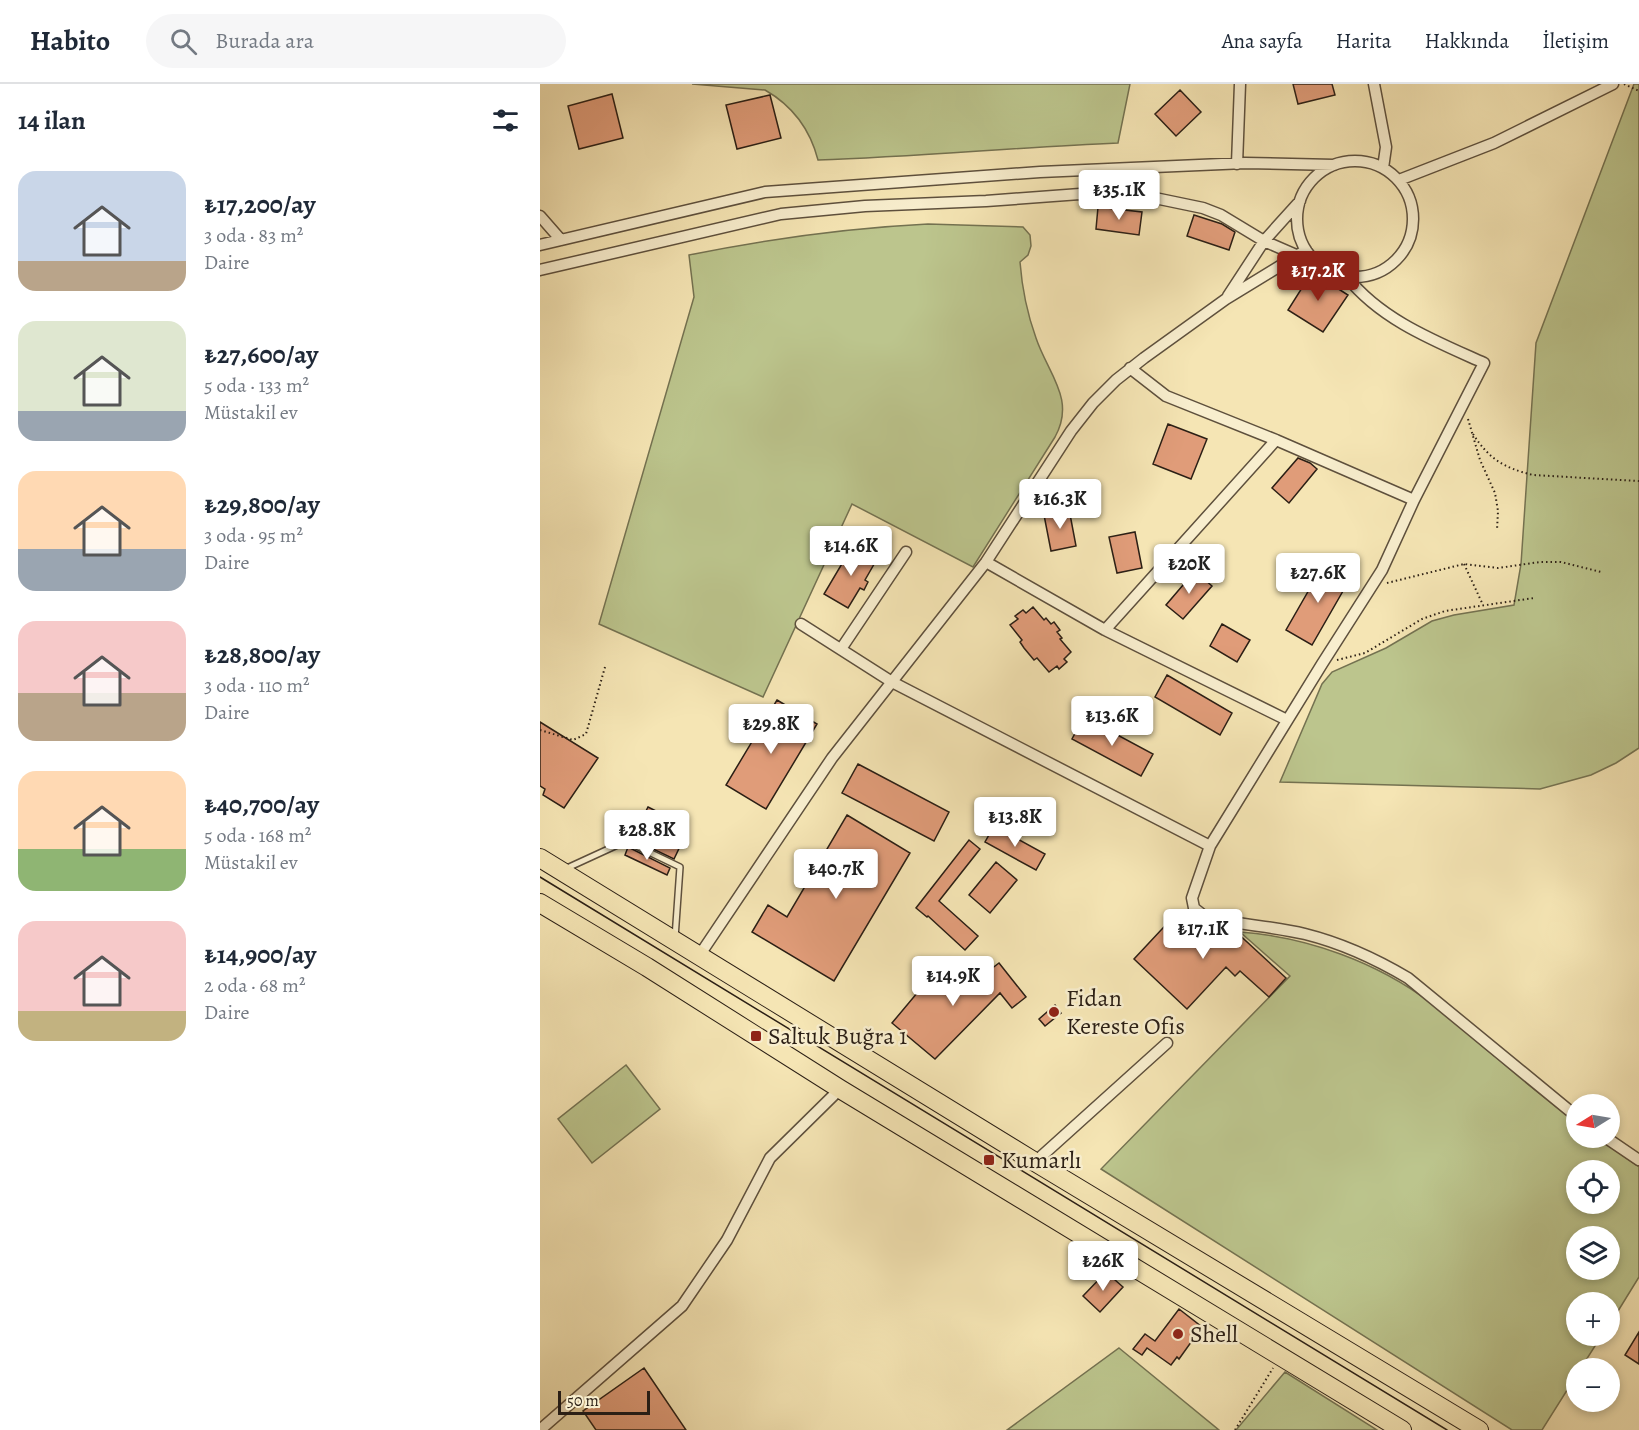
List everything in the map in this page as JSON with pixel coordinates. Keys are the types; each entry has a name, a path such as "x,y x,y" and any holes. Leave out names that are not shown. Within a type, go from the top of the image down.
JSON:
{"highway":[{"path":"540,858 1035,1162 1479,1430"},
{"path":"540,903 840,1089 1402,1430"}],"street":[{"path":"1237,164 1240,84"},
{"path":"1374,84 1386,147 1383,168"},
{"path":"1399,180 1494,142 1613,84"},
{"path":"540,270 781,214 865,206 986,201 1048,195 1108,194 1174,200 1221,215 1264,241 1301,253 1337,275 1367,277 1386,269 1407,247 1413,228 1413,218 1409,198 1399,180 1383,168 1364,161 1344,162 1316,175 1300,201 1264,241 1226,299"},
{"path":"540,245 765,192 1040,172 1237,164 1334,165"},
{"path":"1300,201 1298,231 1301,253"},
{"path":"540,216 561,240"},
{"path":"699,956 832,758 986,562 1071,431 1093,403 1130,368 1226,299 1301,253"},
{"path":"1347,277 1360,294 1417,332 1484,363 1414,500 1382,570 1210,846 1192,892 1192,903 1198,912 1210,917 1304,934 1354,951 1389,967 1408,978 1566,1108"},
{"path":"1130,368 1166,396 1276,440 1414,500"},
{"path":"1105,630 1276,440"},
{"path":"841,649 906,552"},
{"path":"986,562 1105,630 1287,720"},
{"path":"801,624 892,682 1210,846"},
{"path":"1035,1162 1167,1043"},
{"path":"540,1430 682,1306 727,1240 770,1158 840,1089"},
{"path":"1620,1147 1639,1160"}],"lane":[{"path":"561,871 626,841 680,867 674,942"}],"path":[{"path":"1624,84 1639,91"},
{"path":"1464,402 1480,460 1495,493 1498,511 1497,531"},
{"path":"1473,434 1483,450 1491,457 1521,472 1533,475 1639,481"},
{"path":"1371,587 1464,564 1498,568 1540,562 1561,562 1601,572"},
{"path":"1464,564 1483,605"},
{"path":"1322,664 1365,653 1433,615 1457,608 1534,598"},
{"path":"540,730 573,740 586,734 605,667"},
{"path":"1235,1430 1281,1356"}],"green space":[{"path":"692,84 1130,84 1118,143 818,160 810,138 799,119 775,96 765,90"},
{"path":"1634,84 1639,84 1639,748 1591,775 1540,789 1280,782 1322,684 1332,672 1386,648 1432,621 1514,605 1521,564 1536,343"},
{"path":"928,224 1023,227 1030,235 1031,246 1028,255 1020,262 1025,300 1036,338 1058,387 1063,411 1055,437 973,567 852,504 763,697 599,624 694,297 689,255 808,235"},
{"path":"1240,932 1291,939 1365,964 1410,988 1566,1114 1566,1148 1612,1148 1639,1167 1639,1277 1620,1308 1620,1292 1566,1292 1566,1346 1595,1346 1587,1358 1566,1358 1566,1392 1542,1430 1512,1430 1101,1169 1290,976"},
{"path":"626,1065 660,1109 592,1163 558,1119"},
{"path":"1119,1348 1219,1430 1007,1430"},
{"path":"1285,1372 1377,1430 1236,1430"}],"building":[{"path":"1293,84 1332,84 1335,95 1298,104"},
{"path":"1180,90 1201,112 1176,136 1155,114"},
{"path":"612,94 623,138 579,149 568,106"},
{"path":"770,95 781,138 737,149 726,105"},
{"path":"1098,207 1142,212 1139,235 1096,229"},
{"path":"1194,215 1222,224 1235,232 1229,250 1187,236"},
{"path":"1312,272 1348,295 1323,332 1288,310"},
{"path":"1168,424 1207,439 1191,479 1153,464"},
{"path":"1298,458 1317,469 1289,503 1272,488"},
{"path":"1069,509 1076,546 1051,551 1044,515"},
{"path":"1135,532 1142,568 1117,573 1109,537"},
{"path":"853,545 877,559 865,580 868,582 864,590 860,588 848,608 824,594"},
{"path":"1325,562 1351,577 1312,645 1286,630"},
{"path":"1195,571 1212,586 1183,619 1166,605"},
{"path":"1033,607 1044,620 1046,618 1051,624 1054,622 1060,630 1057,632 1062,638 1060,639 1071,652 1064,659 1067,662 1059,669 1057,666 1049,672 1037,658 1034,660 1010,625 1018,619 1015,616 1023,610 1026,613"},
{"path":"1222,624 1250,640 1237,662 1210,646"},
{"path":"1167,675 1232,713 1220,735 1155,697"},
{"path":"777,700 817,724 766,809 726,785"},
{"path":"1084,717 1153,754 1141,776 1072,739"},
{"path":"540,722 598,758 564,808 543,795 545,789 540,786"},
{"path":"858,764 949,812 934,841 842,793"},
{"path":"648,807 674,820 668,833 683,840 674,859 632,839"},
{"path":"847,815 910,853 834,981 752,932 768,905 787,917"},
{"path":"994,826 1045,854 1036,870 985,842"},
{"path":"969,840 980,849 939,901 978,936 965,950 916,908"},
{"path":"628,847 670,868 667,875 625,855"},
{"path":"996,862 1017,880 990,913 969,895"},
{"path":"1176,914 1194,932 1202,923 1213,926 1224,935 1229,929 1234,930 1286,978 1269,997 1240,971 1235,976 1226,967 1187,1009 1134,959"},
{"path":"999,963 1026,997 1012,1008 1000,993 935,1059 892,1023 933,974 951,988 972,964 982,976"},
{"name":"Fidan Kereste Ofis","path":"1055,1005 1061,1013 1045,1026 1039,1019"},
{"path":"1106,1272 1123,1287 1100,1312 1083,1296"},
{"path":"1179,1309 1202,1327 1179,1359 1177,1357 1171,1365 1147,1348 1142,1355 1133,1349 1145,1334 1155,1341"},
{"path":"1639,1332 1639,1364 1625,1355"},
{"path":"644,1368 686,1430 596,1430 583,1411"}],"tram line":[{"path":"540,877 1447,1430"}],"place":[{"name":"Fidan Kereste Ofis","path":"1054,1012"},
{"name":"Saltuk Buğra 1","path":"756,1036"},
{"name":"Kumarlı","path":"989,1160"},
{"name":"Shell","path":"1178,1334"}]}
